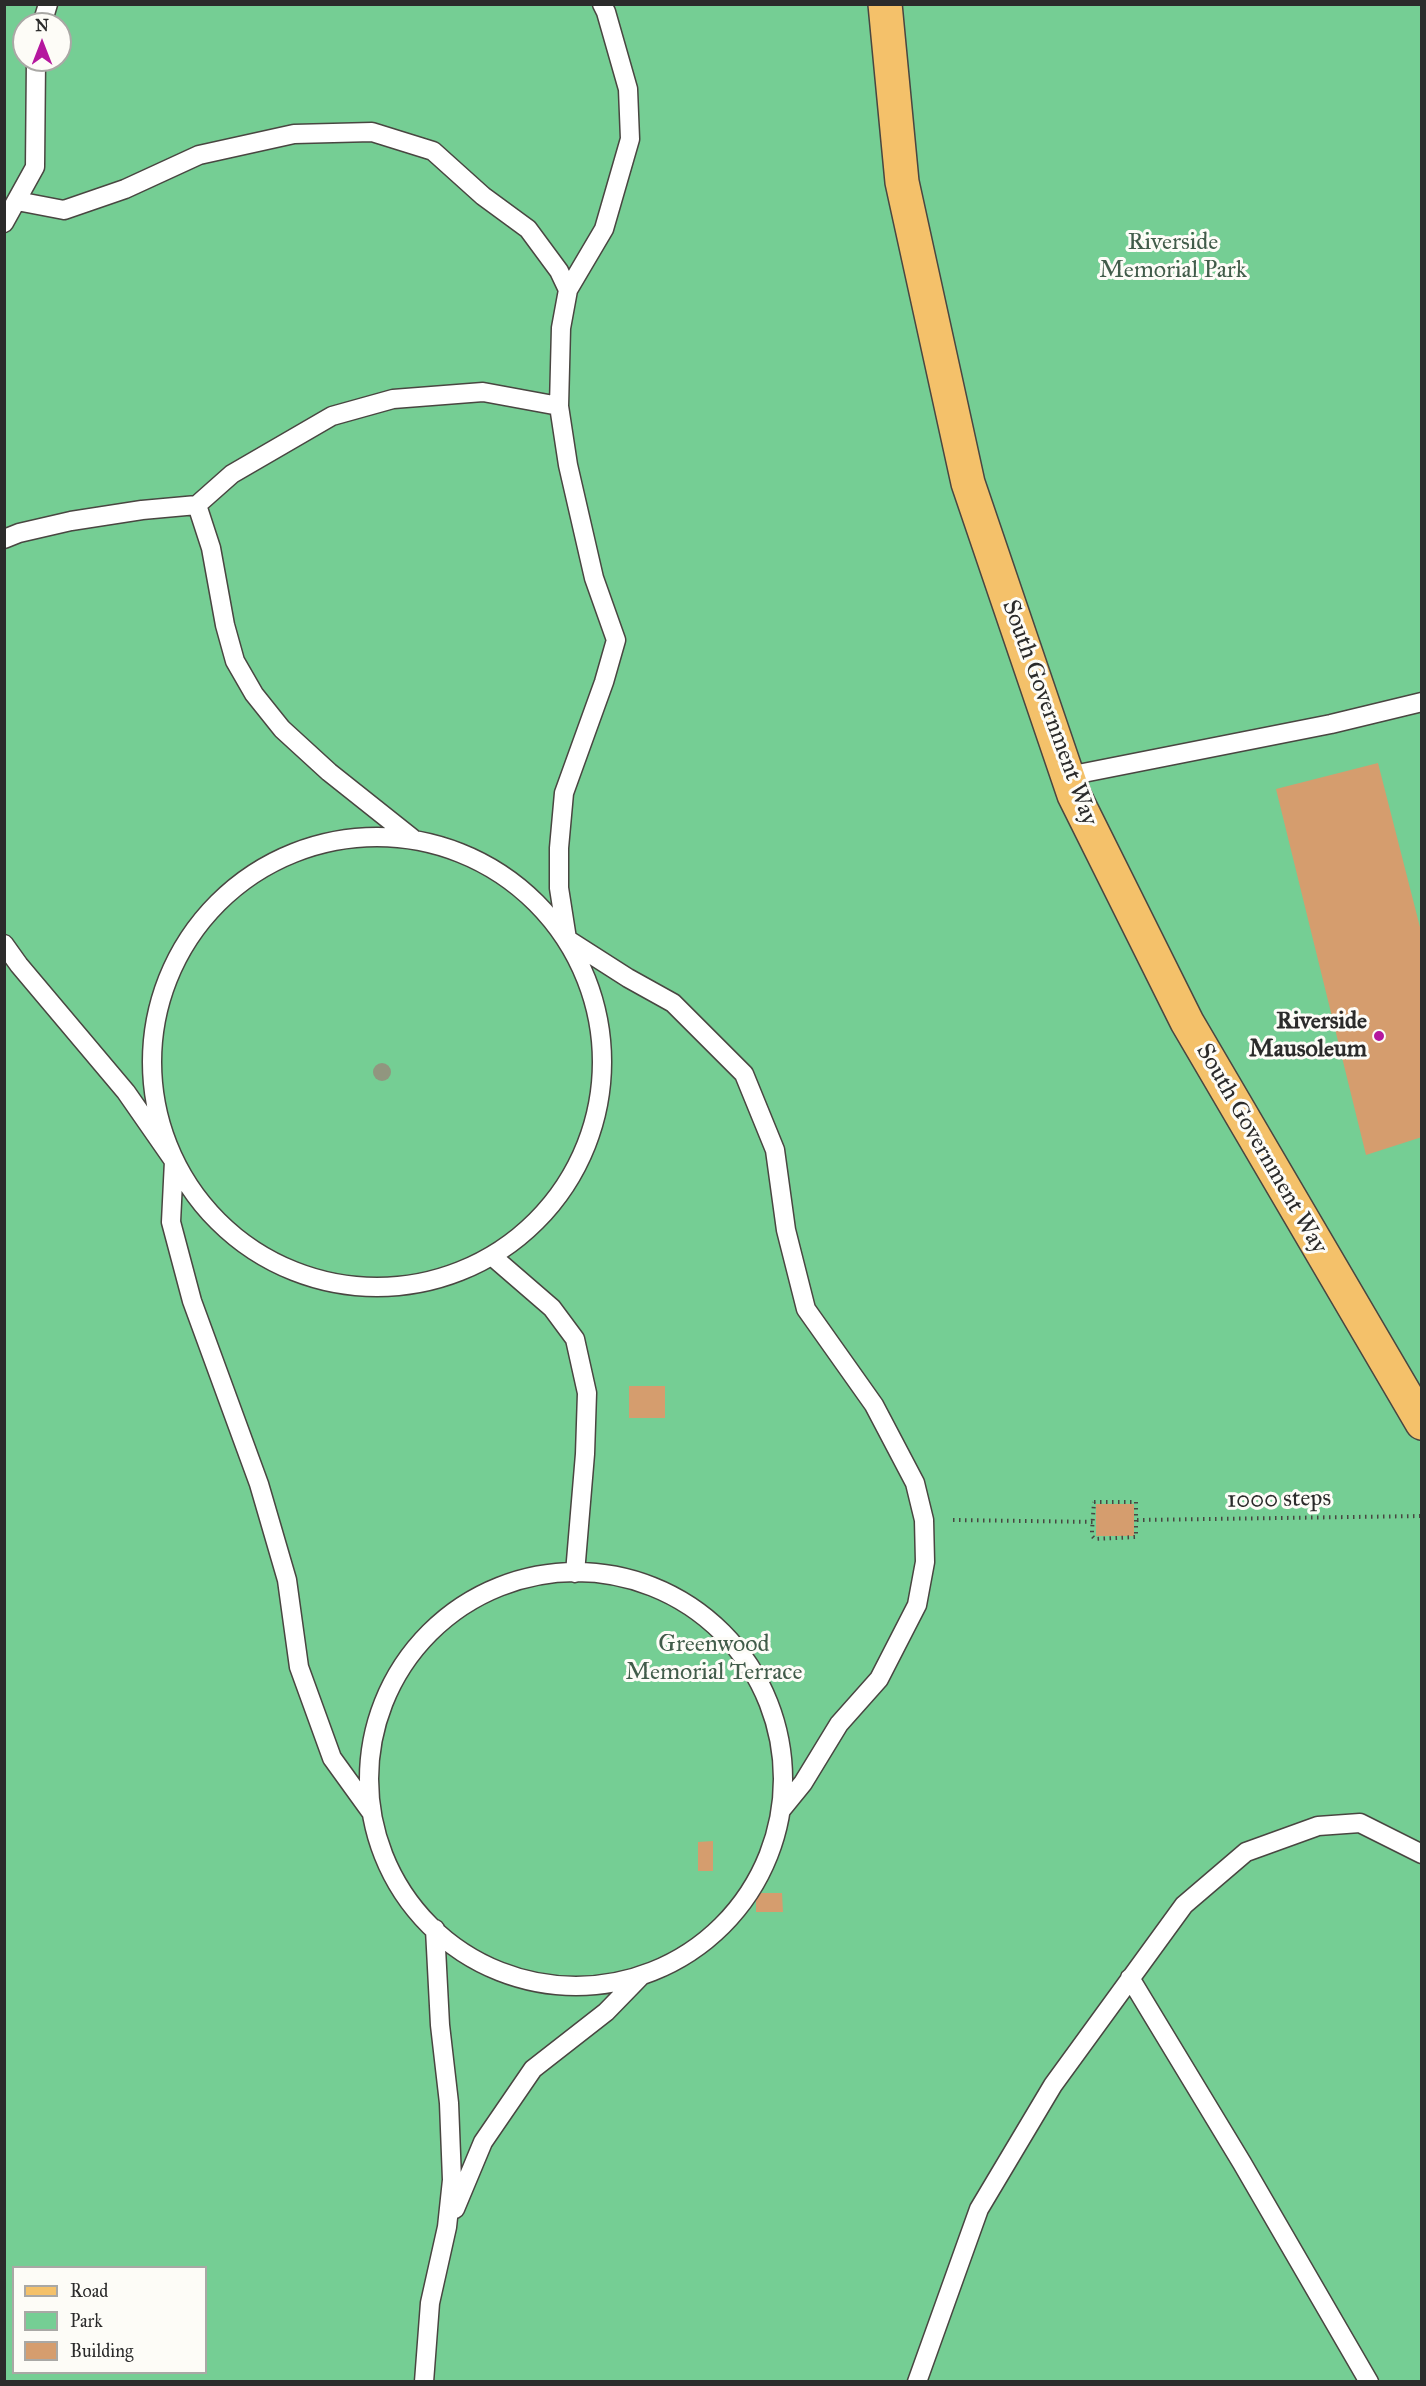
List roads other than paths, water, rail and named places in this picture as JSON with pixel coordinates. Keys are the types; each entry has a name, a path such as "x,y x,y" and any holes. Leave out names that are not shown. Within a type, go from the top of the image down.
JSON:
{"main road":[{"name":"South Government Way","path":"885,4 902,182 968,483 1074,795 1187,1022 1422,1423"}],"lane":[{"path":"602,4 628,89 630,139 604,229 568,290 561,328 559,406 568,465 594,578 616,640 604,682 564,793 559,848 559,888 567,939 673,1003 744,1074 775,1150 786,1230 806,1309 874,1405 915,1483 924,1520 925,1562 917,1605 879,1679 839,1724 803,1783 781,1810"},
{"path":"4,223 35,167 36,72"},
{"path":"17,201 64,210 125,189 199,155 294,135 372,132 433,151 483,196 528,229 559,271 568,290"},
{"path":"4,539 19,533 71,521 142,510 196,505 232,474 332,416 393,399 483,392 559,406"},
{"path":"196,505 211,548 234,661 254,694 282,729 329,772 412,838"},
{"path":"1068,776 1331,724 1422,702"},
{"path":"4,944 126,1092 174,1161 200,1203 232,1236 278,1265 330,1284 379,1288 448,1277 493,1257 526,1234 560,1197 580,1163 601,1101 603,1035 595,999 567,939 557,924 530,895 497,870 448,847 412,838 369,837 307,848 266,865 225,895 189,937 160,998 151,1056 156,1109 174,1161 171,1222 192,1301 262,1494 287,1580 298,1667 332,1758 371,1812"},
{"path":"493,1257 552,1308 575,1339 587,1393 585,1454 575,1573"},
{"path":"561,1573 575,1573 611,1575 646,1584 672,1596 711,1621 737,1648 758,1678 773,1712 782,1749 784,1786 781,1810 768,1859 750,1892 727,1921 699,1945 668,1965 642,1975 584,1986 534,1982 488,1966 446,1940 411,1905 386,1862 371,1812 369,1765 378,1717 398,1672 429,1633 468,1602 513,1582 561,1573"},
{"path":"917,2382 980,2209 1053,2085 1184,1905 1246,1852 1318,1826 1360,1823 1422,1854"},
{"path":"424,2382 430,2303 447,2227 452,2180 449,2103 440,2025 435,1929"},
{"path":"447,2227 483,2142 533,2069 606,2012 642,1975"},
{"path":"1130,1978 1242,2163 1369,2382"}],"place":[{"name":"Riverside Mausoleum","path":"1379,1036"}],"park label":[{"name":"Riverside Memorial Park","path":"1173,257"},
{"name":"Greenwood Memorial Terrace","path":"714,1659"}]}
